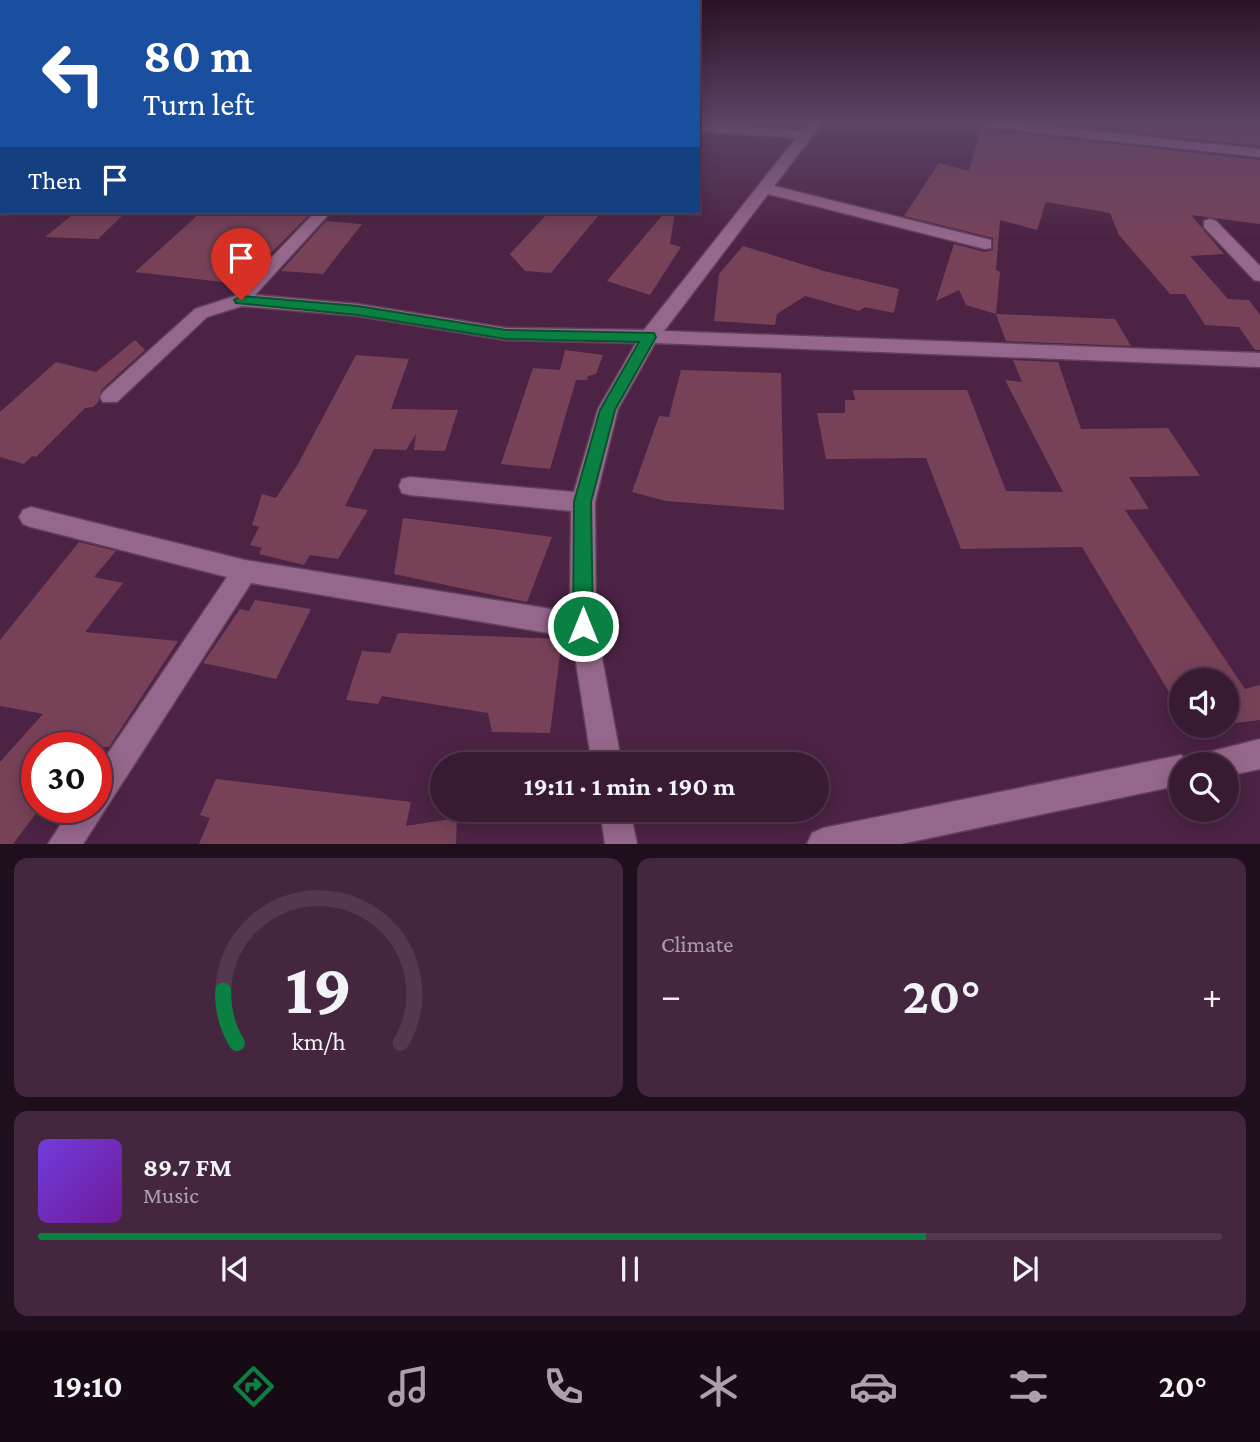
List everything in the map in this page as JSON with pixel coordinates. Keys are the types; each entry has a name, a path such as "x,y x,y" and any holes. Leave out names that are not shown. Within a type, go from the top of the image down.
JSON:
{"street":[{"path":"605,752 583,626 583,502 608,410 649,337 786,160"},
{"path":"764,188 985,244"},
{"path":"241,300 321,214"},
{"path":"1210,224 1260,276"},
{"path":"110,397 201,313 241,300 358,310 506,334 1260,360"},
{"path":"410,486 583,502"},
{"path":"31,517 245,570 583,626"},
{"path":"112,774 245,570"},
{"path":"1239,758 1260,754"},
{"path":"823,844 1169,772"},
{"path":"617,822 621,844"},
{"path":"64,844 79,823"}],"building":[{"path":"972,160 1260,160 1260,224 1191,215 1224,254 1190,256 1228,299 1249,300 1260,315 1260,350 1255,350 1239,327 1205,325 1185,294 1170,294 1119,235 1110,213 1046,202 1037,230 1000,220 996,270 1000,272 996,314 966,305 959,290 936,301 954,244 985,252 993,250 993,238 904,216 939,163 969,171"},
{"path":"74,214 124,214 98,239 45,237"},
{"path":"199,214 310,214 240,284 135,272"},
{"path":"547,214 598,216 551,273 525,271 510,254"},
{"path":"663,214 675,214 670,244 681,247 650,295 607,281"},
{"path":"326,221 362,224 323,274 281,271"},
{"path":"743,246 824,271 899,289 894,313 865,307 859,311 805,296 777,314 775,325 714,321 719,274"},
{"path":"996,314 1115,319 1131,346 1006,341"},
{"path":"135,340 145,350 101,390 99,401 93,407 85,408 36,457 32,456 24,464 0,457 0,412 56,362 96,372"},
{"path":"565,350 603,355 596,374 588,376 587,380 576,380 550,469 501,464 533,368 560,370"},
{"path":"356,355 409,359 391,409 458,410 445,451 414,450 416,434 406,450 374,449 345,506 368,510 338,559 310,555 304,565 259,554 262,548 250,545 259,527 252,525 262,494 276,498 298,464"},
{"path":"1013,360 1058,362 1081,429 1168,428 1200,476 1129,477 1149,509 1125,510 1231,668 1169,668 1169,692 1082,547 961,549 926,458 826,459 817,413 845,413 845,400 855,400 853,390 967,390 1006,491 1063,492 1005,380 1022,382"},
{"path":"681,370 781,373 784,510 666,501 632,492 659,416 669,417"},
{"path":"403,518 552,537 527,602 394,574"},
{"path":"79,542 116,551 94,577 123,583 85,632 178,641 112,742 112,732 27,732 43,714 0,706 0,640"},
{"path":"255,600 311,609 276,679 203,663 240,609 249,611"},
{"path":"398,633 562,639 550,733 492,732 488,713 382,696 378,704 346,700 362,651 390,653"},
{"path":"1239,680 1245,689 1260,685 1260,720 1239,723"},
{"path":"21,739 21,823 29,823 13,844 0,844 0,762"},
{"path":"216,779 411,802 406,826 457,822 456,844 199,844 210,818 200,815"}],"route":[{"path":"241,300 358,310 506,334 649,337 608,410 583,502 583,626"}]}
